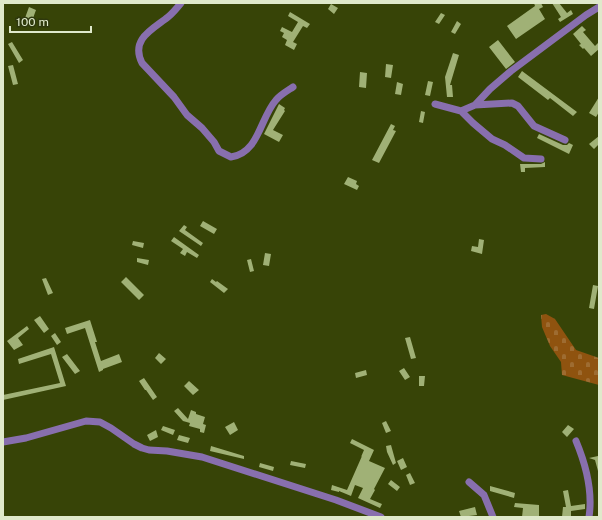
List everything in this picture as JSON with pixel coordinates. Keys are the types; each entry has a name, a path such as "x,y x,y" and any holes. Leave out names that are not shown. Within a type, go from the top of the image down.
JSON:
{"street":[{"path":"181,3 141,39 139,58 174,97 187,115 206,133 219,151 231,157 242,154 254,142 263,122 276,100 293,87"},
{"path":"475,106 490,89 511,71 599,7"},
{"path":"461,111 475,106 512,103 518,106 534,126 565,140"},
{"path":"435,104 461,111 492,139 505,145 524,158 541,159"},
{"path":"3,442 26,438 86,421 100,422 142,448 202,457 336,500 381,517"},
{"path":"576,442 584,460 589,486 590,517"},
{"path":"469,482 484,495 493,517"}],"green space":[{"path":"546,314 555,319 576,350 599,358 599,385 562,375 561,362 550,346 542,327 541,315"}],"building":[{"path":"534,3 541,3 543,7 539,9 545,19 516,39 507,26 535,6"},
{"path":"552,3 559,3 567,13 571,10 573,14 560,22 558,19 561,17"},
{"path":"331,4 338,8 334,14 328,9"},
{"path":"29,7 36,10 32,21 25,18"},
{"path":"290,12 310,24 307,28 303,26 293,42 297,44 294,50 285,45 287,40 282,37 284,33 280,31 282,27 292,32 298,22 288,16"},
{"path":"441,13 445,15 439,24 435,22"},
{"path":"457,21 461,24 455,34 451,32"},
{"path":"582,26 586,30 583,32 595,46 599,42 599,49 591,56 579,45 581,44 573,34"},
{"path":"498,40 515,62 506,69 489,47"},
{"path":"12,42 23,60 19,63 8,44"},
{"path":"453,53 459,55 450,85 452,85 453,97 447,97 445,77"},
{"path":"386,64 393,65 391,78 385,77"},
{"path":"13,65 18,84 13,85 8,66"},
{"path":"522,71 577,112 573,116 550,98 548,100 518,77"},
{"path":"360,72 367,73 366,88 359,87"},
{"path":"428,81 433,82 430,96 425,95"},
{"path":"397,82 403,84 401,95 395,94"},
{"path":"599,97 599,112 596,117 589,113"},
{"path":"279,104 285,108 285,111 273,130 283,135 279,142 264,134"},
{"path":"421,111 425,112 423,123 419,122"},
{"path":"391,124 395,126 393,130 396,131 379,163 372,160"},
{"path":"539,134 563,145 567,145 569,143 573,145 569,154 537,138"},
{"path":"599,136 599,144 594,149 589,144"},
{"path":"545,162 545,167 525,168 525,172 521,172 520,164 541,164"},
{"path":"348,177 357,181 356,184 359,186 357,190 344,184"},
{"path":"203,221 217,229 214,234 200,226"},
{"path":"184,225 187,227 185,230 203,243 201,246 179,231"},
{"path":"174,237 199,255 197,258 187,252 185,256 180,253 183,249 171,241"},
{"path":"479,239 484,240 482,254 471,251 472,246 478,247"},
{"path":"133,241 144,243 143,248 132,245"},
{"path":"265,253 271,254 269,266 263,265"},
{"path":"137,258 149,260 148,265 137,262"},
{"path":"251,259 254,271 250,272 247,260"},
{"path":"126,277 144,295 139,300 121,282"},
{"path":"46,278 53,293 48,295 42,279"},
{"path":"212,279 228,289 224,293 210,282"},
{"path":"593,285 598,286 594,309 589,308"},
{"path":"40,316 49,329 44,333 34,320"},
{"path":"90,320 101,361 119,354 122,362 99,372 85,328 67,334 65,328"},
{"path":"27,326 29,329 18,338 23,345 14,350 7,341"},
{"path":"55,333 61,342 57,345 51,336"},
{"path":"410,337 416,358 411,359 405,338"},
{"path":"54,347 66,386 3,400 3,395 60,383 51,354 19,364 18,359"},
{"path":"159,353 166,359 161,364 155,358"},
{"path":"67,354 80,371 75,374 62,357"},
{"path":"404,368 410,377 405,380 399,371"},
{"path":"366,370 367,375 356,378 355,373"},
{"path":"419,376 425,376 424,386 419,386"},
{"path":"144,378 157,397 153,400 139,381"},
{"path":"189,381 199,390 193,395 184,386"},
{"path":"178,408 188,419 191,410 196,412 196,414 205,417 203,424 206,425 204,433 200,432 200,429 189,426 190,423 183,421 174,411"},
{"path":"386,421 391,431 386,433 382,423"},
{"path":"234,422 238,430 230,435 225,427"},
{"path":"568,425 574,429 567,437 562,432"},
{"path":"163,426 175,430 173,435 161,430"},
{"path":"156,430 158,437 150,441 147,435"},
{"path":"179,435 190,438 188,443 177,440"},
{"path":"352,439 374,450 369,461 385,468 370,499 382,504 380,508 358,498 363,488 355,485 351,496 339,491 331,490 332,485 347,490 362,456 361,457 364,450 350,443"},
{"path":"391,445 396,463 393,465 386,446"},
{"path":"211,446 244,456 244,459 210,451"},
{"path":"598,456 599,471 595,460 589,458"},
{"path":"403,458 407,467 401,470 397,461"},
{"path":"291,461 306,464 305,468 290,465"},
{"path":"260,463 274,467 273,471 259,467"},
{"path":"410,473 415,483 410,485 406,475"},
{"path":"391,480 400,487 397,491 388,484"},
{"path":"490,486 515,493 514,498 490,491"},
{"path":"568,490 571,506 585,504 585,509 571,511 571,517 562,517 563,507 566,507 563,491"},
{"path":"515,503 539,505 539,517 522,517 523,508 514,507"},
{"path":"475,507 477,515 461,517 459,511"}]}
